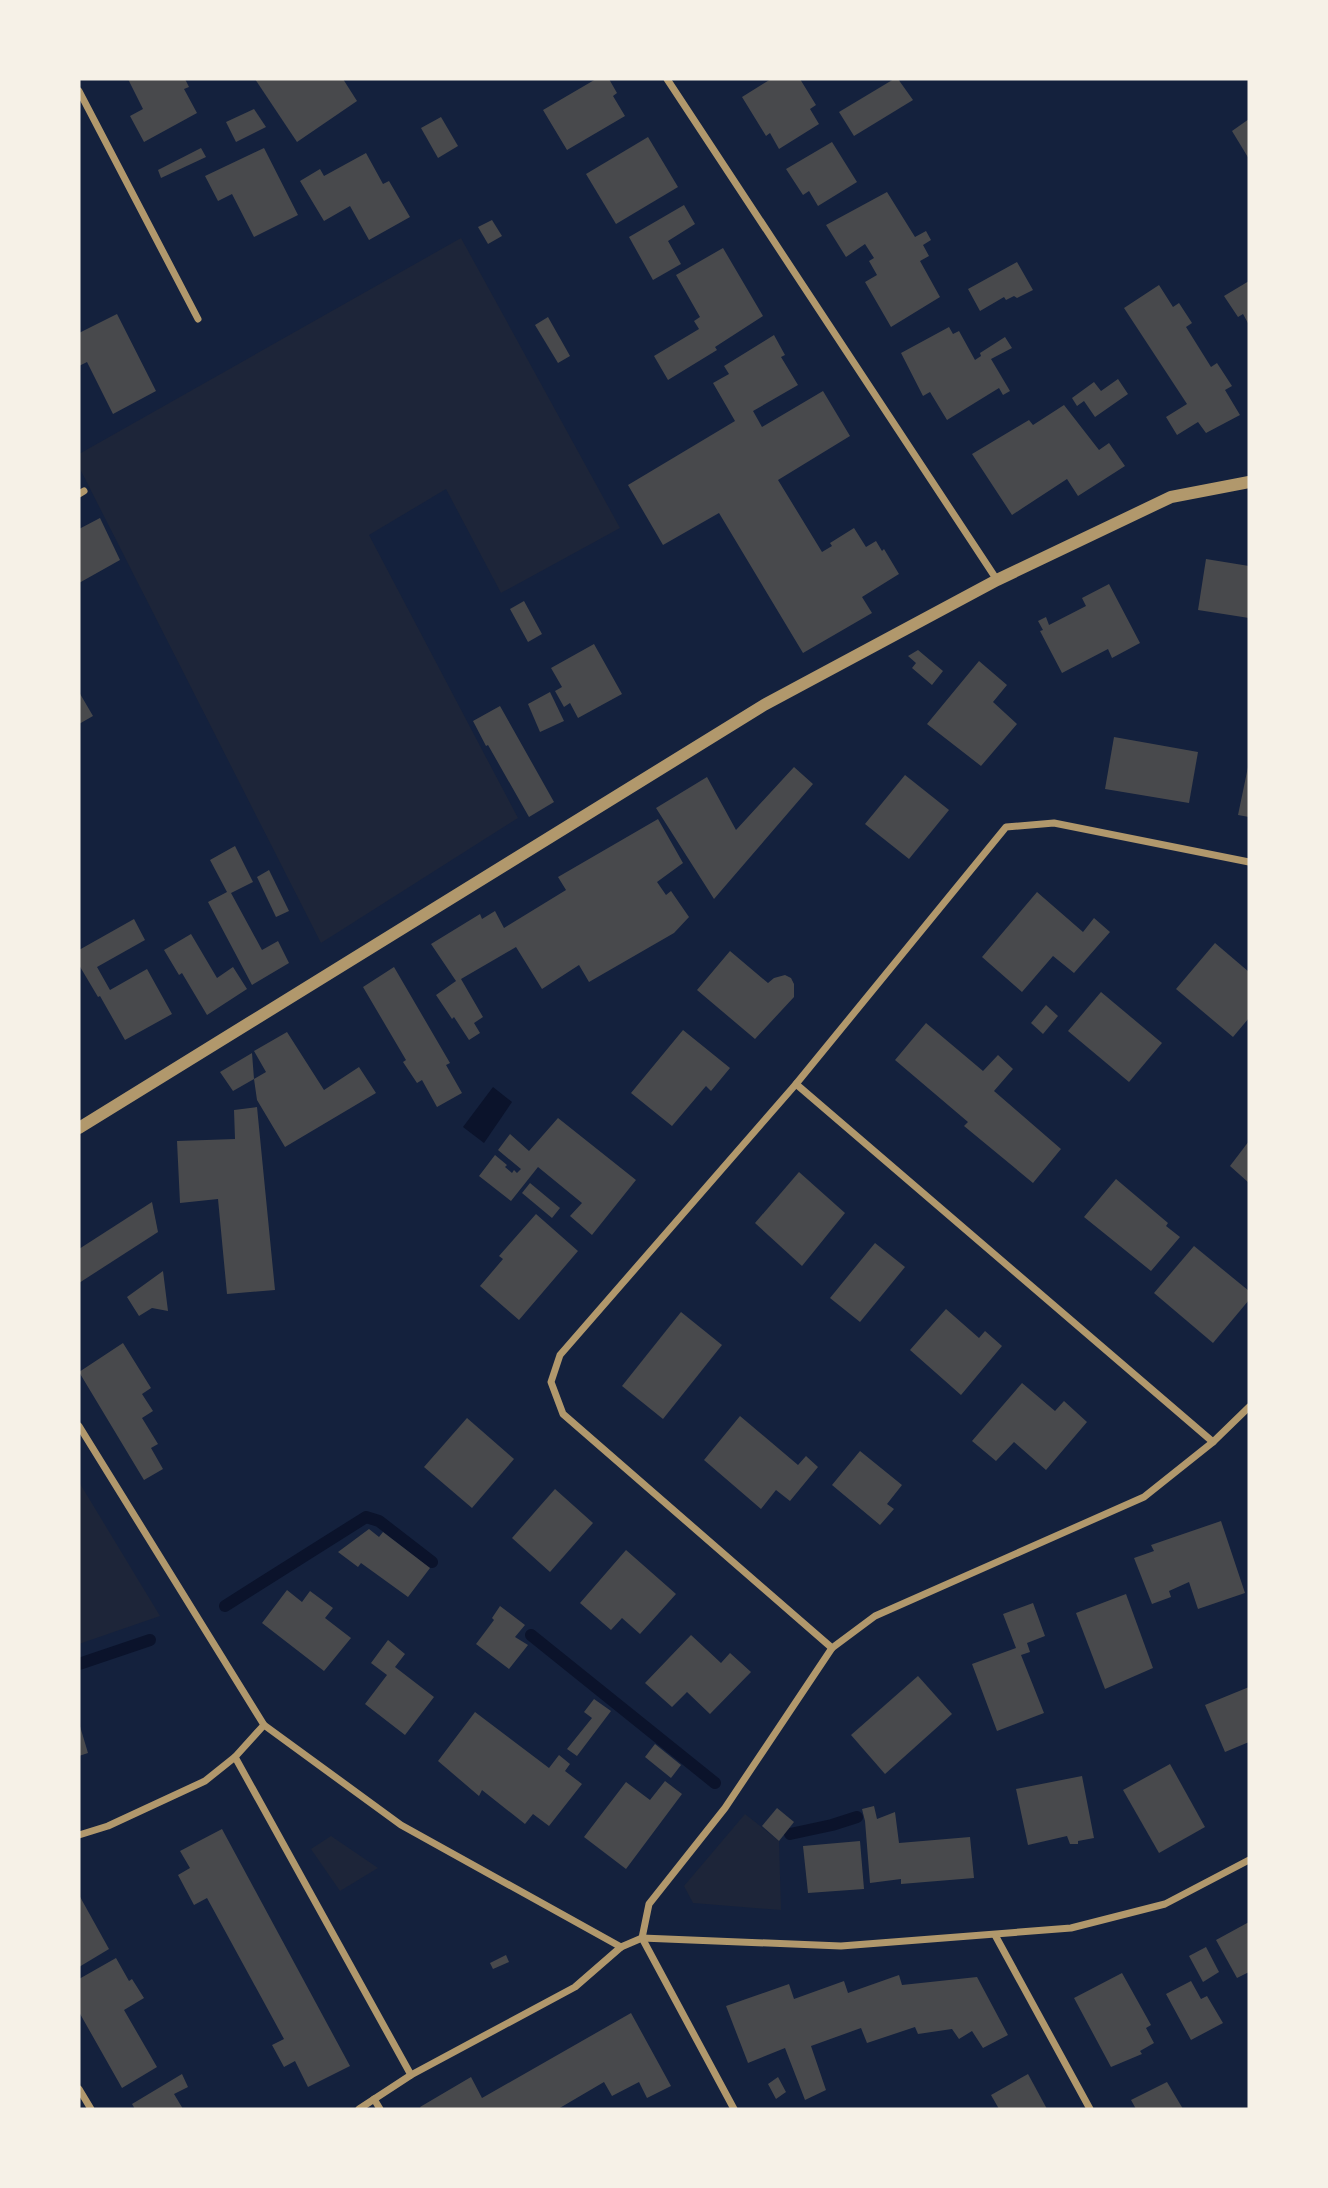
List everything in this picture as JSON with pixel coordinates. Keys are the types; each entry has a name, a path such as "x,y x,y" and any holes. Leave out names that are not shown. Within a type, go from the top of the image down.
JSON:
{"street":[{"path":"667,79 997,580"},
{"path":"79,91 198,320"},
{"path":"79,1128 764,705 997,580 1171,497 1249,482"},
{"path":"832,1648 564,1414 551,1382 560,1355 796,1084 1006,827 1054,823 1249,862"},
{"path":"796,1084 1213,1442"},
{"path":"734,2109 642,1938 649,1904 725,1808 832,1648 875,1616 1144,1497 1213,1442 1249,1407"},
{"path":"79,1426 264,1725 401,1825 621,1947"},
{"path":"79,1835 108,1826 205,1781 264,1725"},
{"path":"234,1756 411,2075"},
{"path":"359,2109 411,2075 575,1987 621,1947 642,1938 841,1947 1071,1928 1165,1904 1249,1860"},
{"path":"995,1935 1090,2109"},
{"path":"79,2089 91,2109"},
{"path":"374,2099 380,2109"}],"shaded area":[{"path":"461,238 620,528 501,593 446,489 369,535 518,818 321,943 79,467 79,454"},
{"path":"493,1087 512,1102 484,1143 463,1127"},
{"path":"79,1482 160,1616 79,1644"},
{"path":"745,1814 779,1841 781,1910 693,1903 684,1886"},
{"path":"331,1836 378,1868 340,1891 311,1849"}],"building":[{"path":"128,79 185,79 189,87 184,89 197,113 144,142 130,116 143,109"},
{"path":"255,79 343,79 357,101 297,142"},
{"path":"596,79 609,79 617,93 613,96 625,116 567,150 543,110"},
{"path":"771,79 800,79 816,105 810,109 819,124 779,149 770,133 766,136 742,97"},
{"path":"898,79 913,100 854,136 839,112"},
{"path":"254,109 266,127 236,142 226,122"},
{"path":"441,117 458,146 438,158 421,128"},
{"path":"1249,119 1249,159 1232,131"},
{"path":"648,137 678,187 616,224 586,174"},
{"path":"832,142 857,182 818,206 809,191 803,195 786,169"},
{"path":"201,148 206,157 161,178 158,170"},
{"path":"264,148 298,215 254,237 232,194 218,201 205,176"},
{"path":"366,153 383,184 389,181 410,217 369,240 350,206 324,221 300,181 320,169 324,176"},
{"path":"887,192 915,237 926,231 931,240 923,245 929,256 920,261 940,297 891,327 865,282 877,275 869,261 874,258 865,244 846,257 826,225"},
{"path":"684,205 695,224 668,241 681,264 653,280 629,237"},
{"path":"492,220 502,236 488,244 478,227"},
{"path":"723,248 763,316 715,347 717,350 668,380 654,356 699,329 694,321 700,317 676,275"},
{"path":"1017,262 1033,290 1017,298 1014,296 1006,300 1004,297 980,311 968,289"},
{"path":"1249,281 1249,325 1243,314 1238,317 1224,296"},
{"path":"1159,285 1173,307 1179,303 1192,323 1186,327 1211,367 1217,363 1232,386 1225,390 1240,415 1206,433 1198,422 1177,435 1166,417 1187,404 1124,308"},
{"path":"117,314 156,391 113,414 87,362 79,366 79,333"},
{"path":"548,317 570,356 558,363 535,325"},
{"path":"949,327 953,334 959,331 975,360 981,356 980,353 1005,337 1012,348 991,359 1010,391 1003,395 999,388 947,420 930,392 923,396 901,353"},
{"path":"774,335 785,355 781,357 798,385 753,411 762,427 823,391 850,436 778,480 822,552 832,546 830,543 854,528 866,547 876,541 882,551 884,549 899,574 862,597 872,613 803,653 719,513 663,545 628,485 735,421 713,383 729,374 724,366"},
{"path":"1118,379 1128,394 1095,417 1084,401 1077,406 1072,398 1094,382 1101,391"},
{"path":"1064,405 1099,450 1109,443 1125,466 1078,496 1067,479 1012,515 972,454 1029,420 1033,425"},
{"path":"100,518 120,560 79,583 79,529"},
{"path":"1206,559 1249,566 1249,618 1198,610"},
{"path":"1109,584 1140,643 1112,658 1108,649 1062,673 1040,631 1043,630 1038,621 1046,617 1049,625 1086,606 1082,598"},
{"path":"524,601 542,634 528,642 510,609"},
{"path":"594,644 622,694 578,718 570,703 564,707 555,691 562,687 551,668"},
{"path":"918,650 943,671 932,685 912,668 916,663 908,656"},
{"path":"979,661 1007,685 993,702 1017,724 981,766 927,724"},
{"path":"79,692 93,716 79,724"},
{"path":"550,692 564,721 540,732 528,704"},
{"path":"500,706 554,802 529,817 473,721"},
{"path":"1114,737 1198,752 1189,803 1105,789"},
{"path":"794,767 813,784 714,899 656,808 707,777 736,830"},
{"path":"1249,767 1249,817 1238,815"},
{"path":"905,775 949,810 909,859 865,824"},
{"path":"658,819 683,863 657,882 666,895 671,891 689,917 674,933 589,982 579,965 542,989 516,947 461,979 483,1017 474,1023 480,1033 469,1040 436,995 456,981 431,944 480,914 482,919 495,911 504,928 566,890 558,877"},
{"path":"235,846 253,882 231,893 262,950 278,941 289,963 252,985 208,902 227,892 210,860"},
{"path":"269,870 289,911 276,917 257,877"},
{"path":"1037,892 1083,932 1094,918 1110,932 1074,973 1053,956 1022,992 982,957"},
{"path":"134,919 145,940 97,967 110,990 147,969 172,1014 125,1040 79,965 79,950"},
{"path":"191,934 217,978 233,967 247,989 207,1015 182,973 179,975 164,950"},
{"path":"1215,943 1249,972 1249,1018 1233,1037 1176,989"},
{"path":"730,951 768,983 785,975 791,978 794,984 794,997 755,1039 697,990"},
{"path":"394,967 450,1063 446,1065 462,1093 437,1107 422,1080 417,1083 403,1062 406,1060 363,987"},
{"path":"1101,992 1162,1043 1129,1082 1068,1031"},
{"path":"1046,1005 1058,1016 1043,1034 1031,1023"},
{"path":"926,1023 983,1071 998,1055 1013,1069 994,1091 1061,1149 1033,1183 964,1126 968,1122 895,1060"},
{"path":"683,1030 730,1068 711,1091 706,1086 672,1126 631,1093"},
{"path":"287,1032 324,1090 359,1067 376,1093 285,1147 257,1100 254,1079 266,1072 254,1051"},
{"path":"252,1053 254,1079 233,1091 220,1072"},
{"path":"257,1107 275,1290 227,1294 218,1199 180,1203 177,1141 235,1139 234,1110"},
{"path":"558,1118 636,1180 592,1235 570,1216 582,1203 538,1167 511,1201 479,1176 495,1155 512,1173 514,1170 517,1173 521,1169 498,1150 510,1134 529,1151"},
{"path":"1249,1141 1249,1183 1230,1166"},
{"path":"799,1172 845,1213 802,1266 755,1223"},
{"path":"1116,1179 1168,1223 1166,1226 1180,1237 1151,1271 1084,1217"},
{"path":"530,1183 560,1208 552,1218 522,1193"},
{"path":"152,1202 158,1232 79,1283 79,1249"},
{"path":"536,1214 578,1251 519,1320 480,1286 503,1259 499,1256"},
{"path":"875,1243 905,1267 860,1322 830,1298"},
{"path":"1194,1246 1249,1291 1249,1300 1213,1343 1154,1293"},
{"path":"163,1271 168,1311 152,1308 139,1316 127,1297"},
{"path":"946,1309 979,1338 985,1331 1002,1346 961,1395 910,1350"},
{"path":"681,1312 722,1345 663,1419 622,1386"},
{"path":"123,1343 151,1388 142,1394 153,1411 142,1418 158,1444 151,1448 163,1469 144,1480 79,1372"},
{"path":"1022,1383 1055,1411 1064,1401 1087,1422 1046,1470 1014,1442 996,1461 972,1441"},
{"path":"740,1416 798,1465 806,1456 818,1467 790,1501 776,1490 761,1509 704,1460"},
{"path":"467,1418 514,1459 472,1508 424,1467"},
{"path":"860,1451 902,1485 887,1504 894,1509 880,1525 832,1485"},
{"path":"555,1489 593,1523 550,1572 512,1538"},
{"path":"1221,1521 1245,1593 1198,1609 1189,1582 1169,1591 1171,1597 1152,1604 1134,1558 1154,1551 1151,1545"},
{"path":"369,1529 379,1537 383,1532 430,1568 408,1597 361,1563 358,1567 338,1552"},
{"path":"626,1550 676,1594 640,1634 622,1618 611,1630 580,1603"},
{"path":"287,1590 302,1602 310,1591 333,1608 325,1618 351,1638 324,1671 262,1623"},
{"path":"1126,1594 1153,1668 1105,1689 1076,1613"},
{"path":"1033,1603 1045,1636 1027,1643 1030,1652 1021,1655 1044,1713 997,1731 972,1664 1016,1648 1003,1614"},
{"path":"500,1606 525,1625 515,1637 528,1645 509,1669 476,1644 494,1620 492,1618"},
{"path":"691,1635 721,1663 730,1653 751,1672 710,1714 687,1692 672,1707 645,1683"},
{"path":"388,1640 405,1654 395,1667 434,1697 405,1735 365,1704 387,1675 371,1663"},
{"path":"918,1676 952,1714 885,1774 851,1735"},
{"path":"1249,1687 1249,1742 1225,1752 1205,1705"},
{"path":"594,1699 611,1711 577,1756 567,1749 592,1718 584,1712"},
{"path":"475,1712 549,1768 559,1755 570,1764 565,1771 582,1784 549,1826 533,1814 525,1824 482,1790 479,1796 438,1761"},
{"path":"79,1723 88,1753 79,1756"},
{"path":"655,1744 681,1765 671,1778 645,1757"},
{"path":"1170,1764 1205,1827 1159,1853 1123,1790"},
{"path":"1082,1776 1094,1838 1070,1844 1067,1836 1028,1845 1016,1789"},
{"path":"665,1781 682,1794 626,1869 584,1837 626,1782 650,1800"},
{"path":"874,1806 877,1819 895,1812 899,1843 970,1837 974,1878 901,1884 901,1879 870,1883 862,1809"},
{"path":"777,1808 794,1822 779,1841 762,1826"},
{"path":"222,1829 350,2066 308,2087 295,2061 284,2067 272,2045 284,2039 207,1898 194,1905 178,1875 190,1868 180,1851"},
{"path":"860,1841 864,1889 808,1893 803,1846"},
{"path":"79,1895 109,1949 79,1967"},
{"path":"1249,1922 1249,1972 1237,1978 1216,1940"},
{"path":"1206,1947 1219,1972 1203,1982 1189,1956"},
{"path":"506,1955 509,1962 493,1969 490,1963"},
{"path":"116,1958 129,1981 132,1979 144,1998 124,2010 157,2067 122,2088 79,2012 79,1979"},
{"path":"1122,1973 1151,2025 1146,2028 1154,2043 1140,2051 1142,2054 1111,2067 1074,1998"},
{"path":"899,1975 902,1985 977,1977 1008,2035 983,2048 972,2031 959,2039 952,2029 918,2034 915,2027 867,2043 861,2028 811,2046 826,2090 805,2100 785,2048 748,2063 726,2006 789,1984 794,1999 844,1981 848,1993"},
{"path":"1191,1981 1201,1999 1207,1996 1223,2023 1191,2040 1166,1994"},
{"path":"631,2013 671,2086 647,2098 639,2082 612,2096 604,2082 558,2109 420,2107 471,2077 482,2098"},
{"path":"182,2074 188,2087 174,2094 183,2109 135,2109 132,2104"},
{"path":"1028,2074 1047,2109 999,2109 991,2095"},
{"path":"778,2077 786,2092 776,2099 768,2084"},
{"path":"1167,2082 1183,2109 1136,2109 1131,2100"}],"waterway":[{"path":"225,1606 366,1517 379,1521 432,1562"},
{"path":"531,1635 715,1783"},
{"path":"79,1664 150,1640"},
{"path":"790,1834 857,1817"}]}
